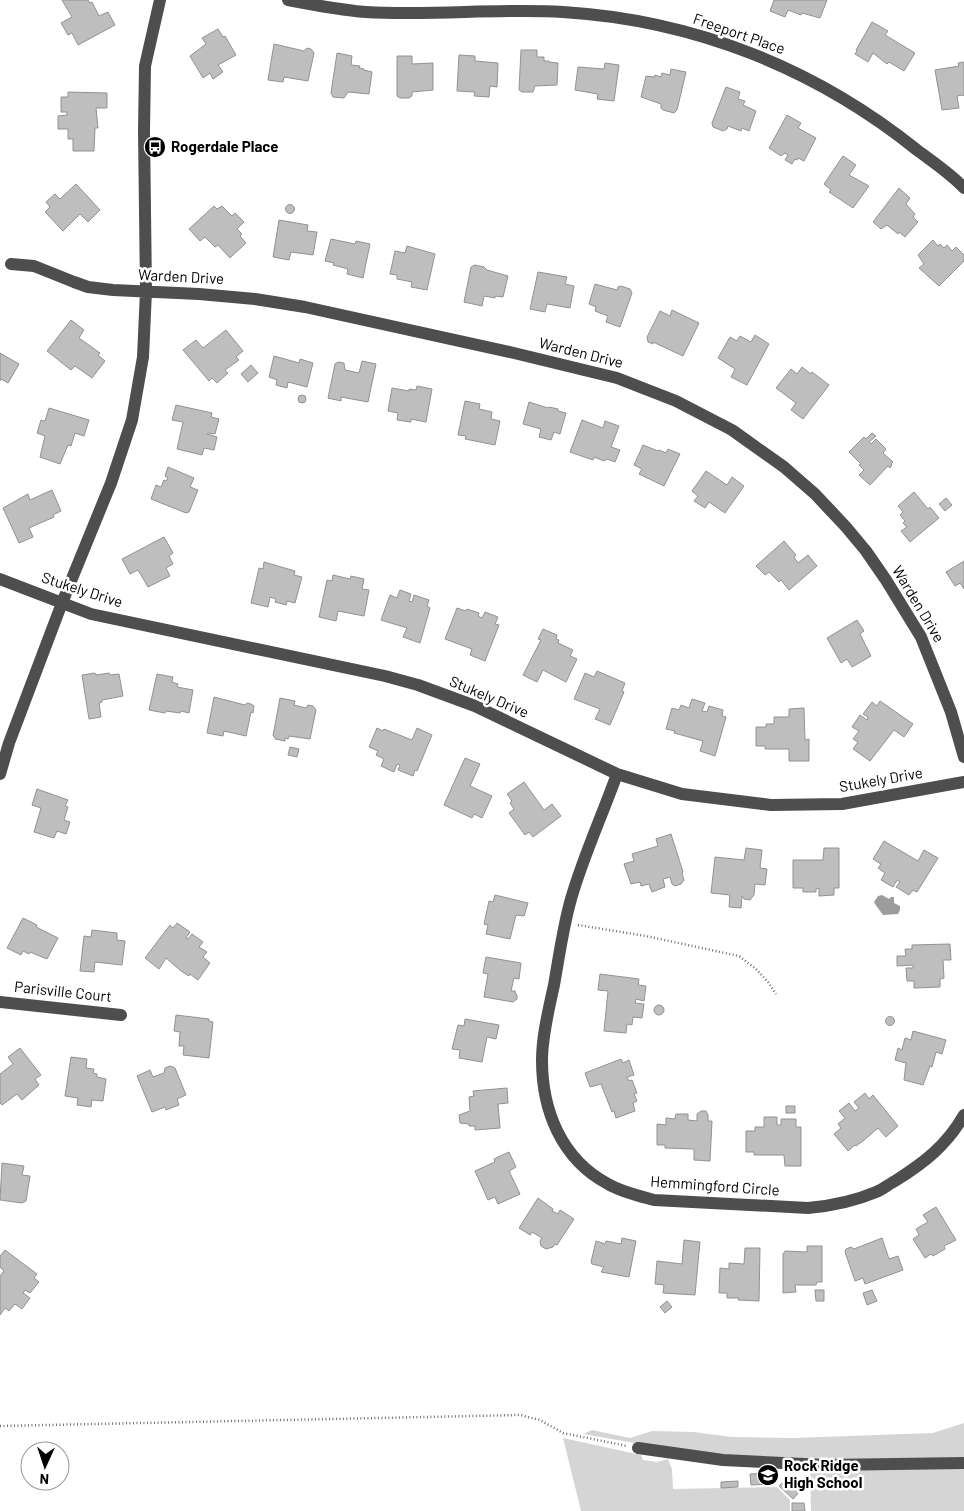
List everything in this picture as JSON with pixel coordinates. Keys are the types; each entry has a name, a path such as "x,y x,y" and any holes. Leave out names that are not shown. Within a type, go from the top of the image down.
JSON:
{"street":[{"path":"0,774 9,743 62,603 111,483 132,420 143,357 146,291 145,66 160,0"},
{"name":"Freeport Place","path":"288,0 330,8 367,12 442,6 563,12 620,18 716,40 764,57 844,98 886,125 963,184"},
{"name":"Warden Drive","path":"11,264 34,266 88,286 113,290 199,294 255,299 305,307 514,353 618,378 676,401 732,430 784,468 815,494 846,527 886,580 921,637 930,656 951,712 964,758"},
{"name":"Stukely Drive","path":"0,579 91,614 385,676 418,685 489,713 617,774 682,794 771,806 842,804 964,782"},
{"name":"Hemmingford Circle","path":"617,774 571,900 548,1015 542,1058 544,1092 552,1122 563,1142 576,1159 607,1184 634,1195 654,1200 808,1208 827,1206 876,1192 921,1165 957,1128 964,1115"},
{"name":"Parisville Court","path":"0,1002 122,1015"},
{"path":"638,1448 723,1460 826,1465 964,1463"}],"path":[{"path":"578,925 646,936 739,956 756,969 776,994"},
{"path":"0,1426 520,1415 540,1420 563,1434 638,1448"}],"shaded area":[{"path":"882,895 889,899 894,897 894,903 900,906 898,914 883,915 874,902 878,896"},
{"path":"964,1423 964,1459 814,1461 744,1459 674,1450 583,1434 592,1430 630,1438 652,1431 694,1432 732,1437 793,1438 933,1433"},
{"path":"563,1438 641,1455 643,1460 657,1462 668,1459 672,1469 673,1489 777,1487 790,1500 790,1511 581,1511"},
{"path":"964,1467 964,1511 811,1511 810,1471"}],"building":[{"path":"62,0 88,0 90,3 92,2 99,16 108,12 115,25 78,45 72,33 68,35 61,23 72,17"},
{"path":"774,0 827,0 820,18 802,13 801,15 788,10 785,17 770,11"},
{"path":"872,22 888,31 885,35 915,53 904,71 889,62 887,64 873,53 868,62 855,54"},
{"path":"218,29 223,37 225,36 236,55 218,65 223,72 213,79 210,73 203,78 190,56 206,44 202,38"},
{"path":"274,44 304,51 307,48 311,49 314,53 308,81 284,77 283,82 268,80"},
{"path":"521,50 537,50 537,57 544,57 544,61 558,63 557,85 535,86 533,92 522,92 519,90"},
{"path":"337,53 352,56 351,65 360,66 359,68 372,72 369,94 348,92 344,98 333,97 331,93"},
{"path":"459,55 475,56 475,61 498,63 497,87 490,86 489,97 474,96 475,92 457,91"},
{"path":"397,56 412,56 412,64 433,63 433,90 412,92 412,96 409,98 397,96"},
{"path":"964,62 964,96 957,96 959,108 942,110 935,70 959,66 958,63"},
{"path":"605,63 619,65 614,101 597,99 598,94 575,90 578,67 604,69"},
{"path":"671,69 686,72 677,110 674,113 663,110 661,104 641,97 646,76 654,77 655,75 661,77 662,73 670,75"},
{"path":"726,87 740,92 738,99 745,101 743,105 756,111 749,131 742,128 741,131 728,126 723,131 713,127 712,123"},
{"path":"68,92 107,93 107,108 96,108 98,128 95,128 94,151 73,151 73,139 68,139 68,129 58,129 58,116 67,115 67,112 61,112 61,97 68,97"},
{"path":"787,115 801,123 798,128 816,138 804,161 798,158 792,164 785,160 788,155 785,153 781,156 769,148"},
{"path":"843,156 856,165 849,175 869,186 853,208 829,192 831,190 824,184"},
{"path":"76,184 100,210 88,222 80,214 63,231 45,212 50,207 46,202 55,194 60,199"},
{"path":"899,188 910,198 906,204 915,214 913,217 918,222 905,237 887,225 881,229 873,222"},
{"path":"290,205 294,209 290,213 286,209"},
{"path":"214,206 217,209 222,206 232,216 235,213 244,222 237,229 242,234 240,236 246,243 230,258 218,245 215,247 205,237 200,241 189,229"},
{"path":"279,220 308,225 307,231 317,232 313,255 291,252 289,260 273,257"},
{"path":"331,239 355,244 356,241 370,244 363,278 347,274 348,269 325,261"},
{"path":"933,240 938,246 940,244 944,248 947,245 952,251 956,247 964,255 964,261 939,286 919,268 924,264 918,255"},
{"path":"407,246 435,254 427,290 411,287 412,282 397,279 397,275 390,274 395,251 405,253"},
{"path":"475,265 508,276 503,297 484,296 482,306 464,302 471,267"},
{"path":"538,272 567,277 565,284 574,286 570,308 547,304 545,312 530,309"},
{"path":"595,284 617,290 621,286 630,289 632,293 620,327 606,322 608,316 595,311 596,307 589,304"},
{"path":"672,310 699,323 683,356 653,342 653,344 648,342 647,337 660,311 670,316"},
{"path":"71,320 84,330 79,338 100,353 98,355 105,361 92,378 75,366 71,370 47,351"},
{"path":"226,330 243,351 236,357 239,360 225,370 228,373 217,383 212,378 209,381 183,350 196,340 203,348"},
{"path":"755,335 769,344 747,385 731,377 735,369 718,358 730,337 737,341 740,336 751,342"},
{"path":"0,353 19,364 8,383 1,379 0,381"},
{"path":"274,356 299,363 300,359 313,363 307,387 288,382 287,388 276,385 277,380 269,377"},
{"path":"362,361 376,364 368,402 341,397 341,401 328,398 335,364 338,362 344,363 345,370 359,373"},
{"path":"251,365 258,373 248,382 241,374"},
{"path":"802,367 829,385 803,419 791,410 796,403 776,388 791,369 797,374"},
{"path":"417,386 432,389 426,422 411,419 411,422 397,420 398,413 388,411 392,388 409,391 409,389 416,390"},
{"path":"302,395 306,399 302,403 298,399"},
{"path":"465,401 480,404 479,409 492,412 491,419 500,421 495,445 465,439 466,436 458,435"},
{"path":"529,402 558,409 558,411 566,413 560,434 554,432 551,440 539,437 541,429 523,424"},
{"path":"176,405 212,413 211,417 219,419 215,434 207,434 217,437 214,450 204,448 202,455 177,449 183,422 172,420"},
{"path":"49,408 89,420 84,436 75,433 71,446 68,445 60,464 40,457 45,436 37,433 41,420 45,421"},
{"path":"582,420 603,428 605,421 619,426 611,447 620,450 615,462 607,459 604,461 594,457 593,460 570,452"},
{"path":"872,433 876,436 869,442 871,444 876,439 886,449 883,453 893,462 890,468 888,466 870,485 859,475 864,470 859,465 861,464 849,452 864,437 866,439"},
{"path":"643,445 666,453 668,449 680,454 664,486 639,474 642,469 634,465"},
{"path":"168,467 194,478 190,487 198,490 189,512 186,513 151,499 156,485 161,487 164,480 166,481 168,478 165,476"},
{"path":"706,471 727,485 732,477 744,486 725,513 709,502 705,508 694,501 698,496 692,491"},
{"path":"52,490 61,511 53,515 54,517 29,528 33,537 19,543 3,508 28,494 30,500"},
{"path":"914,492 928,509 930,507 939,518 910,542 901,531 907,527 900,515 903,512 898,506"},
{"path":"946,498 952,505 945,511 939,504"},
{"path":"164,537 173,553 169,556 173,564 166,568 170,576 148,587 138,570 130,574 122,559"},
{"path":"784,541 796,555 794,557 798,563 808,555 817,566 789,590 781,580 779,582 769,572 765,575 756,566"},
{"path":"964,561 964,589 960,583 955,586 946,572"},
{"path":"264,562 295,571 294,575 302,577 295,603 287,601 286,605 275,602 276,599 270,597 268,607 251,603 259,568 263,569"},
{"path":"333,575 350,579 351,576 364,579 362,589 369,590 364,616 338,611 336,621 319,617 327,580 332,581"},
{"path":"400,590 411,594 409,601 412,602 414,595 429,600 427,606 430,608 420,643 403,637 407,628 381,620 390,595 397,598"},
{"path":"457,608 479,613 478,616 482,618 485,612 498,617 495,624 499,625 485,661 470,655 472,649 445,639"},
{"path":"857,620 864,631 860,634 871,656 852,667 847,659 841,663 827,638"},
{"path":"543,629 557,635 558,643 573,650 570,656 577,659 566,682 543,670 537,682 523,675 541,640 538,639"},
{"path":"597,671 625,683 622,691 624,692 610,725 595,719 600,709 574,699 585,673 594,677"},
{"path":"95,673 96,675 119,674 123,696 102,700 99,703 101,717 89,719 82,675"},
{"path":"157,674 173,677 172,682 178,684 177,687 193,690 189,713 166,711 165,713 149,710"},
{"path":"214,697 254,706 246,736 224,731 223,736 207,733"},
{"path":"280,698 295,701 294,705 306,708 308,705 313,706 316,710 310,739 289,736 288,739 285,738 285,741 275,739 273,736"},
{"path":"692,699 705,703 702,711 707,712 709,706 723,710 722,716 726,717 715,756 700,751 703,741 666,729 672,708 679,710 681,705 689,708"},
{"path":"880,701 913,724 904,737 894,730 870,761 853,749 858,742 853,739 859,731 852,727 860,715 867,720 868,717 863,714 872,702 877,706"},
{"path":"804,708 805,740 809,739 809,761 789,761 789,749 765,749 765,746 756,746 756,727 766,727 766,724 774,724 774,717 789,717 789,709"},
{"path":"377,728 412,740 417,728 432,735 417,771 415,770 413,776 398,770 400,765 397,764 394,772 381,766 384,759 376,755 378,751 369,747"},
{"path":"290,747 299,749 297,757 288,755"},
{"path":"465,758 480,764 470,786 492,796 482,818 474,814 472,818 444,805"},
{"path":"524,782 544,810 552,804 561,816 533,837 529,832 525,835 509,813 514,809 510,803 512,801 507,794"},
{"path":"37,789 68,800 65,806 68,807 64,820 70,822 66,834 57,831 54,838 34,832 41,808 32,805"},
{"path":"671,834 683,872 684,880 681,884 675,886 672,884 670,877 663,879 665,887 652,892 649,884 641,886 640,882 631,884 624,864 634,861 632,854 658,846 656,839"},
{"path":"884,841 918,861 924,850 938,858 917,892 913,890 909,895 896,887 900,882 897,880 893,887 881,880 885,873 878,868 881,864 873,859"},
{"path":"746,848 762,850 760,868 767,869 765,885 755,884 754,895 750,900 744,899 742,896 741,908 729,907 730,895 711,893 715,857 744,860"},
{"path":"824,848 839,848 839,888 834,888 834,895 819,896 819,888 816,889 816,892 803,892 803,888 793,888 793,860 823,860"},
{"path":"495,895 528,903 524,916 516,915 510,939 486,934 488,925 484,924 489,901 493,902"},
{"path":"23,918 58,938 47,959 30,952 29,954 23,951 21,955 7,948"},
{"path":"177,923 190,932 186,938 188,939 192,934 203,942 199,947 207,952 203,957 210,963 198,980 190,974 189,976 181,971 166,958 159,969 145,958 170,925 173,928"},
{"path":"92,930 117,933 117,940 125,941 122,965 95,962 94,972 80,971 84,936 91,937"},
{"path":"950,944 951,960 943,960 944,978 940,979 940,987 914,988 914,981 907,981 906,968 913,968 913,965 897,966 897,956 906,956 905,949 912,949 912,945"},
{"path":"486,957 521,963 519,979 514,978 511,991 515,991 517,996 517,999 513,1002 484,997 488,974 483,973"},
{"path":"600,974 639,979 638,985 646,986 644,1001 636,999 635,1003 644,1004 642,1018 633,1017 632,1025 627,1024 626,1033 604,1031 608,991 598,990"},
{"path":"657,1005 661,1005 664,1010 663,1014 657,1015 654,1012 654,1008"},
{"path":"176,1015 209,1019 209,1021 213,1022 209,1058 183,1055 184,1046 179,1046 180,1032 174,1031"},
{"path":"890,1016 895,1021 890,1026 885,1021"},
{"path":"465,1019 499,1025 496,1039 487,1037 482,1062 459,1058 460,1050 452,1049 458,1025 464,1026"},
{"path":"913,1031 946,1040 942,1054 936,1052 932,1067 930,1066 923,1085 904,1080 906,1063 895,1060 898,1048 902,1050 905,1038 911,1040"},
{"path":"20,1048 41,1075 35,1079 39,1085 22,1100 17,1094 2,1105 0,1103 0,1074 13,1064 8,1057"},
{"path":"71,1057 87,1059 86,1068 94,1069 93,1073 97,1074 97,1077 106,1079 103,1101 92,1100 91,1107 77,1105 78,1098 65,1096"},
{"path":"621,1059 623,1063 629,1060 634,1075 627,1077 629,1081 632,1080 637,1093 634,1094 637,1101 633,1103 635,1111 616,1118 601,1084 590,1087 585,1073"},
{"path":"170,1066 175,1068 186,1095 177,1099 179,1105 166,1110 165,1107 152,1112 137,1076 150,1070 153,1077 164,1073 165,1068"},
{"path":"507,1088 508,1103 498,1104 500,1128 475,1130 475,1126 460,1123 459,1115 470,1111 469,1097 474,1096 473,1091"},
{"path":"865,1093 869,1099 873,1095 898,1126 886,1137 878,1128 848,1151 834,1134 841,1128 838,1124 845,1118 839,1111 849,1103 855,1111 859,1108 854,1102"},
{"path":"786,1106 795,1106 795,1113 786,1113"},
{"path":"701,1111 706,1111 708,1121 712,1121 710,1161 694,1160 694,1149 665,1148 665,1145 657,1145 657,1124 666,1125 666,1118 675,1119 676,1114 688,1114 688,1120 697,1121 697,1114"},
{"path":"764,1117 777,1117 777,1125 781,1125 781,1119 796,1119 796,1127 801,1127 801,1166 785,1166 784,1155 754,1155 754,1152 746,1152 746,1131 755,1131 755,1127 764,1127"},
{"path":"509,1152 516,1167 509,1171 520,1194 498,1204 495,1197 488,1200 475,1171 495,1162 494,1159"},
{"path":"2,1163 24,1166 22,1175 30,1176 26,1201 22,1203 0,1200"},
{"path":"538,1198 553,1209 552,1211 558,1214 560,1210 574,1219 557,1245 555,1244 553,1247 546,1249 541,1246 540,1241 542,1238 532,1232 530,1235 519,1228"},
{"path":"936,1207 956,1240 944,1246 945,1249 933,1256 931,1254 925,1258 913,1239 919,1235 916,1229 928,1222 923,1215"},
{"path":"622,1238 636,1241 629,1277 601,1272 604,1267 592,1264 591,1262 596,1241 605,1244 606,1241 621,1244"},
{"path":"882,1238 889,1259 898,1256 903,1270 865,1284 863,1278 855,1281 845,1252 846,1249 851,1247 854,1249"},
{"path":"684,1240 700,1242 695,1295 663,1293 664,1285 655,1284 657,1261 682,1264"},
{"path":"807,1246 822,1246 822,1282 817,1282 816,1285 795,1285 796,1292 783,1293 783,1254 785,1251 807,1252"},
{"path":"745,1248 760,1248 759,1301 727,1298 727,1293 719,1293 720,1268 729,1269 729,1263 744,1264"},
{"path":"5,1250 37,1274 34,1278 39,1282 30,1293 25,1290 23,1293 30,1298 22,1309 15,1304 9,1311 5,1308 0,1315 0,1276 4,1271 0,1267 0,1256"},
{"path":"815,1290 824,1290 824,1301 816,1301"},
{"path":"872,1290 877,1301 867,1305 863,1293"},
{"path":"667,1301 672,1307 665,1313 660,1307"},
{"path":"771,1473 772,1484 751,1485 750,1474"},
{"path":"789,1477 802,1489 793,1499 779,1486"},
{"path":"738,1481 738,1487 721,1488 721,1482"},
{"path":"792,1503 804,1503 805,1511 792,1511"}],"place":[{"name":"Rogerdale Place","path":"155,147"},
{"name":"Rock Ridge High School","path":"768,1475"}]}
